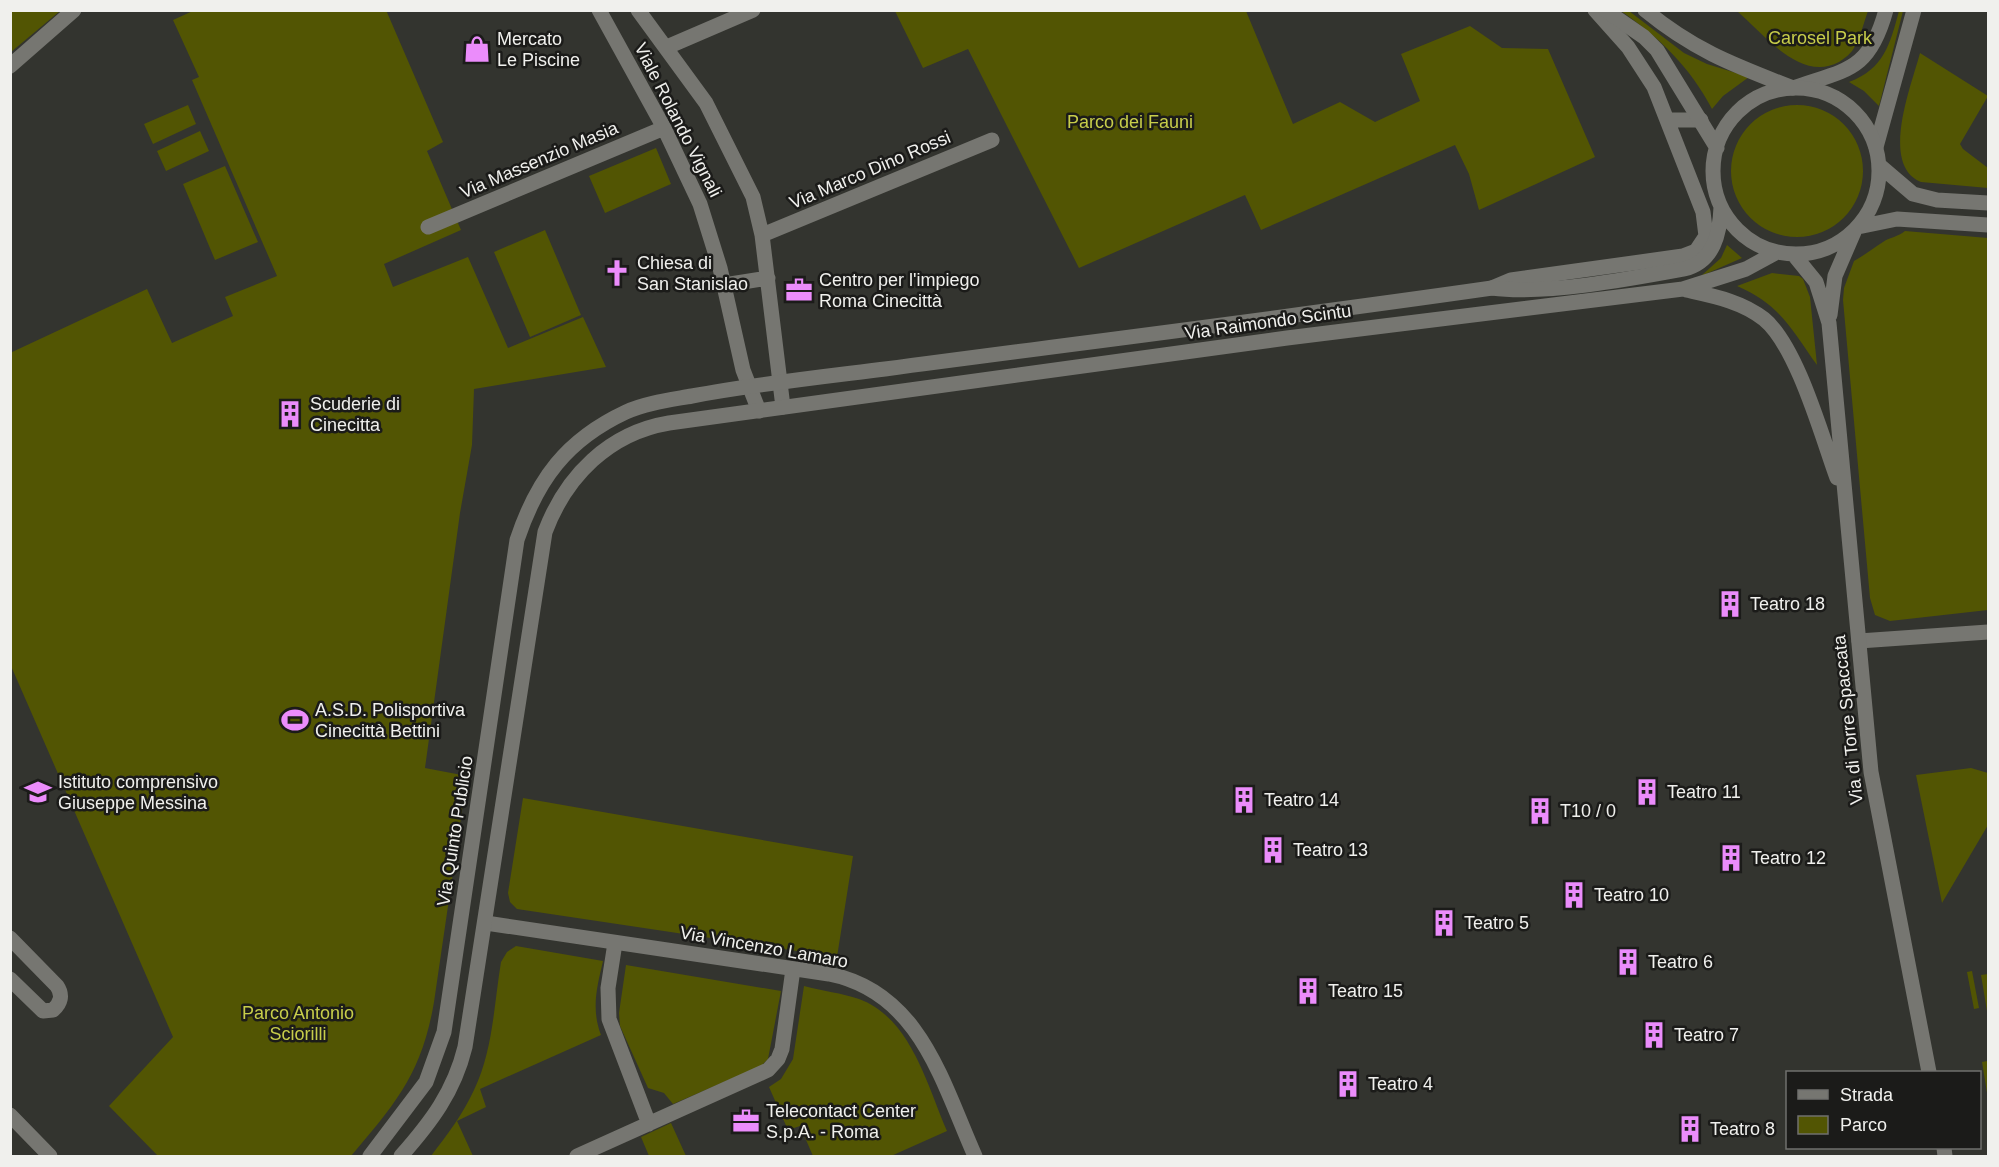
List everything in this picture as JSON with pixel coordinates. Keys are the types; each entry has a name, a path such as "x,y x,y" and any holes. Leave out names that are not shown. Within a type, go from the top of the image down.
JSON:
{"street":[{"path":"10,66 74,10"},
{"name":"Viale Rolando Vignali","path":"638,10 667,47 716,119 753,197 762,235 783,407"},
{"path":"667,47 753,10"},
{"name":"Via Raimondo Scintu","path":"751,387 1284,318 1492,288 1511,280 1683,256 1699,248 1707,236 1707,223 1668,120 1642,67 1595,10"},
{"path":"1645,10 1681,38 1707,54 1793,88 1821,92 1846,104 1865,125 1876,147 1879,165 1874,200 1856,229"},
{"path":"1886,10 1877,40 1862,60 1793,88 1768,93 1747,105 1729,122 1717,148 1714,177 1721,207 1732,225 1745,237 1777,252 1794,255 1826,249 1856,229 1897,219 1989,225"},
{"path":"1876,147 1914,10"},
{"name":"Viale Rolando Vignali","path":"599,11 689,177 704,215 724,285 743,370 759,411"},
{"path":"1610,12 1644,37 1657,50 1717,148"},
{"path":"1668,120 1701,120"},
{"name":"Via Massenzio Masia","path":"428,227 664,128"},
{"name":"Via Marco Dino Rossi","path":"762,235 992,140"},
{"path":"1879,165 1913,194 1937,200 1989,203"},
{"name":"Via Raimondo Scintu","path":"1492,288 1513,291 1564,286 1689,268 1700,262 1713,248 1719,231 1721,207"},
{"name":"Via di Torre Spaccata","path":"1829,323 1836,276 1856,229"},
{"name":"Via Raimondo Scintu","path":"759,411 1287,338 1683,289 1746,269 1777,252"},
{"name":"Via di Torre Spaccata","path":"1794,255 1816,282 1829,323 1875,802 1929,1071"},
{"path":"724,285 768,278"},
{"path":"1683,289 1741,305 1763,318 1774,329 1794,364 1846,501"},
{"name":"Via Quinto Publicio","path":"370,1156 419,1093 438,1056 446,1021 514,553 528,510 543,479 574,445 624,413 663,402 751,387"},
{"path":"401,1156 437,1114 458,1074 468,1034 541,549 556,505 583,468 631,433 669,423 759,411"},
{"path":"1858,641 1989,632"},
{"path":"463,906 473,920 486,923"},
{"name":"Via Vincenzo Lamaro","path":"486,923 793,969 851,981 879,994 905,1016 926,1047 975,1156"},
{"path":"10,938 57,986 61,993 59,1003 54,1010 43,1011 10,979"},
{"path":"615,943 608,988 609,1019 649,1124"},
{"path":"577,1156 757,1077 772,1067 782,1049 793,969"},
{"path":"10,1115 50,1156"}],"green space":[{"path":"11,10 60,10 60,11 11,52"},
{"name":"Parco Antonio Sciorilli","path":"195,10 386,10 443,142 427,151 461,230 384,264 393,287 468,257 508,348 583,317 606,367 474,389 472,445 460,513 425,768 467,776 434,1002 422,1049 405,1086 351,1156 158,1156 109,1106 173,1037 11,666 10,353 147,289 172,343 233,316 225,297 277,276 192,80 199,77 173,20"},
{"name":"Parco dei Fauni","path":"895,11 1246,11 1293,124 1340,102 1375,122 1420,101 1401,54 1470,26 1502,48 1548,49 1595,157 1479,210 1469,174 1455,145 1261,230 1245,195 1079,268 968,49 923,68"},
{"path":"1621,11 1629,11 1684,53 1707,64 1749,77 1723,96 1712,109 1694,80 1673,54"},
{"name":"Carosel Park","path":"1737,11 1868,11 1852,51 1839,62 1824,67 1810,66 1783,53"},
{"path":"1899,11 1903,11 1879,106 1864,91 1849,82 1861,77 1878,63 1888,45"},
{"path":"1920,53 1988,96 1960,144 1963,149 1988,168 1988,188 1921,182 1909,173 1902,159 1900,142 1906,103"},
{"path":"188,105 196,124 153,144 144,124"},
{"path":"1797,105 1822,110 1844,124 1858,146 1863,171 1858,196 1844,218 1822,232 1797,237 1772,232 1750,218 1736,196 1731,171 1736,146 1750,124 1772,110"},
{"path":"200,131 209,151 166,171 157,151"},
{"path":"656,148 671,184 605,213 589,176"},
{"path":"225,166 258,242 215,260 183,184"},
{"path":"545,230 581,315 530,337 494,252"},
{"path":"1905,231 1988,238 1988,610 1890,621 1875,615 1870,598 1843,300 1844,288 1854,261 1886,240"},
{"path":"1727,245 1742,258 1701,276 1721,258"},
{"path":"1772,273 1799,276 1803,279 1810,297 1817,365 1792,329 1775,310 1752,293 1737,286"},
{"path":"1971,768 1988,773 1988,825 1942,903 1916,775"},
{"path":"523,798 853,856 837,957 517,909 510,902 508,893"},
{"path":"516,946 603,961 596,1007 601,1035 480,1089 486,1107 457,1121 473,1156 431,1156 460,1116 480,1075 492,1027 501,962 507,952"},
{"path":"626,965 781,991 768,1059 761,1066 673,1104 664,1093 648,1088 620,1026 619,1013"},
{"path":"1972,971 1979,1008 1974,1009 1967,972"},
{"path":"1988,974 1988,1010 1987,1011 1981,975"},
{"path":"804,986 859,999 877,1008 892,1021 915,1055 947,1131 891,1156 813,1156 800,1126 788,1130 769,1087 781,1079 793,1059"},
{"path":"1987,1061 1988,1099 1982,1062"},
{"path":"671,1123 686,1156 649,1156 641,1137"}],"place":[{"name":"Mercato Le Piscine","path":"477,49"},
{"name":"Chiesa di San Stanislao","path":"617,273"},
{"name":"Centro per l'impiego Roma Cinecittà","path":"799,290"},
{"name":"Scuderie di Cinecitta","path":"290,414"},
{"name":"Teatro 18","path":"1730,604"},
{"name":"A.S.D. Polisportiva Cinecittà Bettini","path":"295,720"},
{"name":"Istituto comprensivo Giuseppe Messina","path":"38,792"},
{"name":"Teatro 11","path":"1647,792"},
{"name":"Teatro 14","path":"1244,800"},
{"name":"T10 / 0","path":"1540,811"},
{"name":"Teatro 13","path":"1273,850"},
{"name":"Teatro 12","path":"1731,858"},
{"name":"Teatro 10","path":"1574,895"},
{"name":"Teatro 5","path":"1444,923"},
{"name":"Teatro 6","path":"1628,962"},
{"name":"Teatro 15","path":"1308,991"},
{"name":"Teatro 7","path":"1654,1035"},
{"name":"Teatro 4","path":"1348,1084"},
{"name":"Telecontact Center S.p.A. - Roma","path":"746,1121"},
{"name":"Teatro 8","path":"1690,1129"}]}
